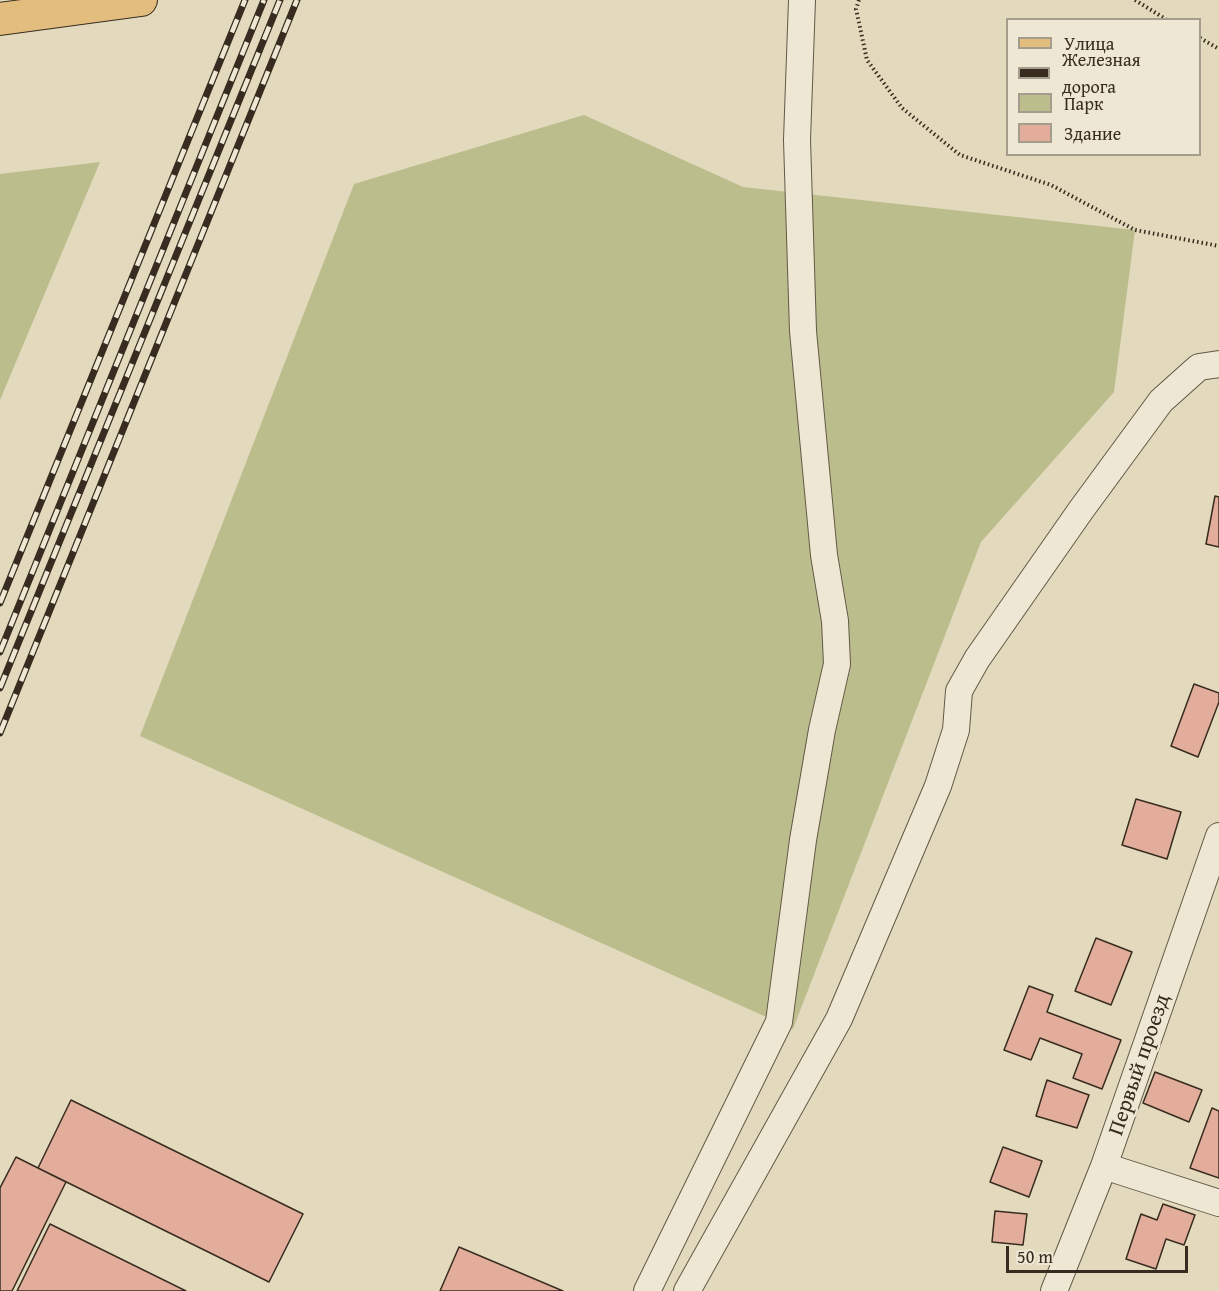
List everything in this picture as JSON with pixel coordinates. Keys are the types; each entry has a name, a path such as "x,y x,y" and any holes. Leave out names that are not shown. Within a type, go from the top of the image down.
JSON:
{"main road":[{"path":"0,20 141,0"}],"street":[{"path":"647,1291 779,1022 803,840 822,730 837,664 835,621 824,555 802,331 797,140 802,0"},
{"path":"687,1291 839,1019 938,786 956,730 958,692 977,659 1081,510 1161,401 1199,367 1219,364"},
{"name":"Первый проезд","path":"1054,1291 1104,1166 1219,836"},
{"path":"1104,1166 1219,1203"}],"path":[{"path":"859,0 856,9 867,60 902,108 960,155 1051,185 1135,230 1219,246"},
{"path":"1135,0 1164,18"},
{"path":"1201,39 1219,49"}],"green space":[{"path":"584,115 743,187 1135,230 1114,392 981,542 793,1029 140,736 354,184"},
{"path":"100,162 0,400 0,174"}],"building":[{"path":"1215,496 1219,497 1219,547 1206,544"},
{"path":"1194,684 1219,693 1219,702 1198,757 1171,746"},
{"path":"1136,799 1181,812 1167,859 1122,845"},
{"path":"1096,938 1132,952 1111,1005 1075,991"},
{"path":"1029,986 1053,995 1047,1012 1121,1040 1102,1089 1073,1078 1082,1054 1040,1038 1031,1060 1004,1050"},
{"path":"1155,1072 1202,1090 1189,1122 1143,1103"},
{"path":"1047,1080 1089,1095 1077,1128 1036,1116"},
{"path":"71,1100 303,1214 269,1282 38,1168"},
{"path":"1212,1108 1219,1111 1219,1178 1190,1168"},
{"path":"1003,1147 1042,1161 1029,1197 990,1182"},
{"path":"16,1157 66,1182 12,1291 0,1291 0,1188"},
{"path":"1163,1204 1195,1215 1184,1245 1166,1239 1156,1269 1126,1259 1141,1214 1157,1220"},
{"path":"995,1211 1027,1214 1023,1245 992,1242"},
{"path":"50,1224 186,1291 17,1291"},
{"path":"459,1247 563,1291 440,1291"}],"railway":[{"path":"0,603 245,0"},
{"path":"0,652 264,0"},
{"path":"0,688 280,0"},
{"path":"0,733 297,0"}]}
